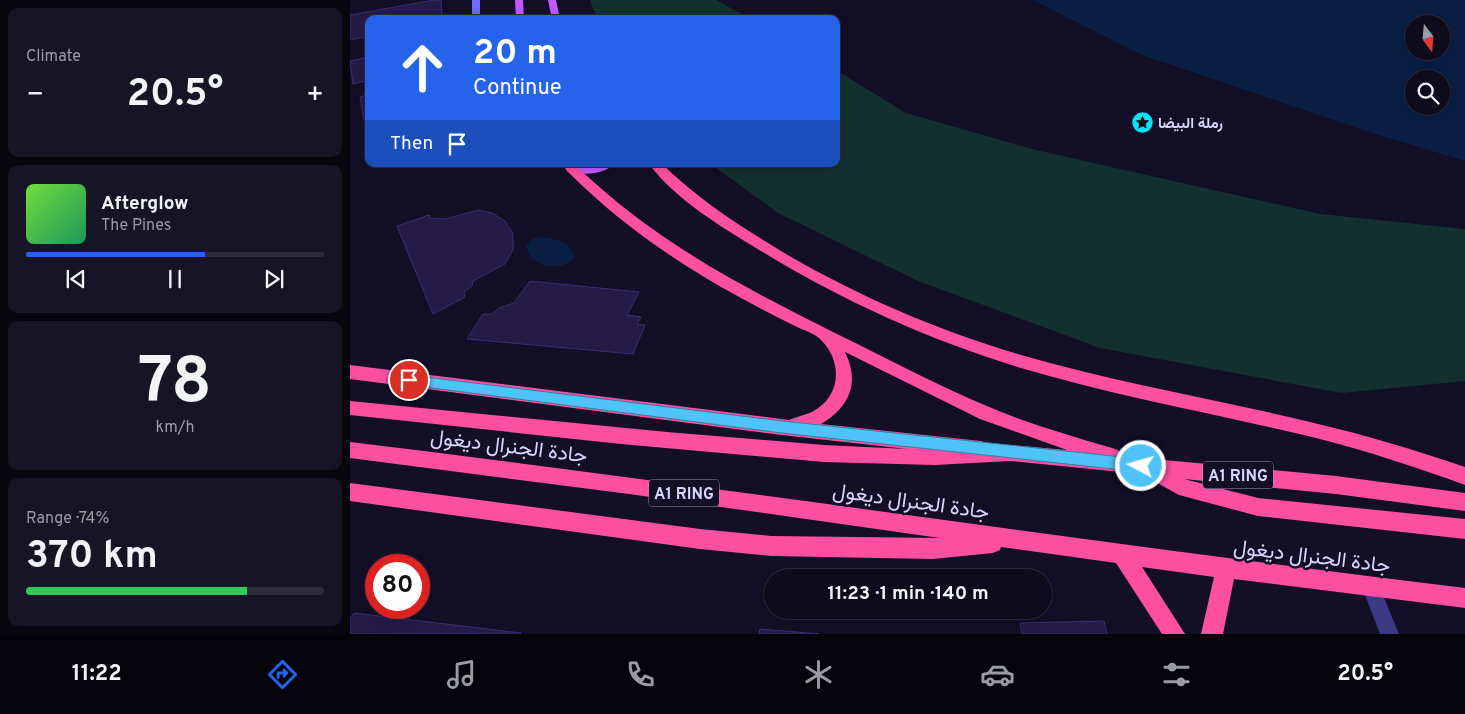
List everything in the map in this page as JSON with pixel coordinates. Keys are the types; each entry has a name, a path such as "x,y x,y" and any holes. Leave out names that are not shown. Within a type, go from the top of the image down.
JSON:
{"highway":[{"path":"570,167 593,191 622,216 678,255 725,284 988,414 1141,466 1180,486 1258,507 1465,529"},
{"path":"658,167 694,200 783,259 845,294 918,327 997,354 1065,373 1330,432 1422,459 1465,476"},
{"path":"782,427 815,420 833,406 840,396 844,382 844,370 840,357 827,336"},
{"path":"350,372 782,427 1010,452"},
{"name":"جادة الجنرال ديغول","path":"350,408 563,431 843,456 961,458 1010,452 1336,485 1465,502"},
{"name":"جادة الجنرال ديغول","path":"350,450 545,473 1123,556 1465,598"},
{"path":"350,492 700,539 771,546 933,549 1017,540"},
{"path":"1123,556 1174,634"},
{"path":"1212,634 1226,569"}],"main road":[{"path":"519,0 520,15"},
{"path":"552,0 555,15"},
{"path":"574,167 591,170 600,167"}],"street":[{"path":"476,0 476,15"}],"lane":[{"path":"1371,587 1382,621 1390,634"}],"green space":[{"path":"590,0 716,0 744,15 596,15"},
{"path":"840,72 906,113 1036,150 1320,214 1465,229 1465,381 1341,393 1100,348 918,281 778,213 715,167 840,167"}],"water":[{"path":"1033,0 1465,0 1465,161 1372,133 1142,55"},
{"path":"542,237 563,242 570,248 573,259 560,266 553,267 539,263 529,253 526,246 533,239"}],"building":[{"path":"441,0 444,15 365,15 365,37 350,40 350,15"},
{"path":"365,58 365,81 353,84 350,61"},
{"path":"365,95 365,125 360,97"},
{"path":"478,210 492,213 505,221 513,234 513,250 505,264 473,281 472,286 464,292 465,297 433,314 397,226 429,215 430,218 445,219"},
{"path":"530,281 639,292 627,315 641,317 637,324 645,325 633,354 467,339 483,314 492,314 499,308 514,303"},
{"path":"354,613 365,614 365,619 404,619 521,633 350,634 350,619"},
{"path":"1104,621 1107,634 1022,634 1020,623"},
{"path":"760,629 819,634 759,634"}],"place":[{"name":"رملة البيضا","path":"1142,123"}],"route":[{"path":"409,380 782,427 1141,466"}]}
